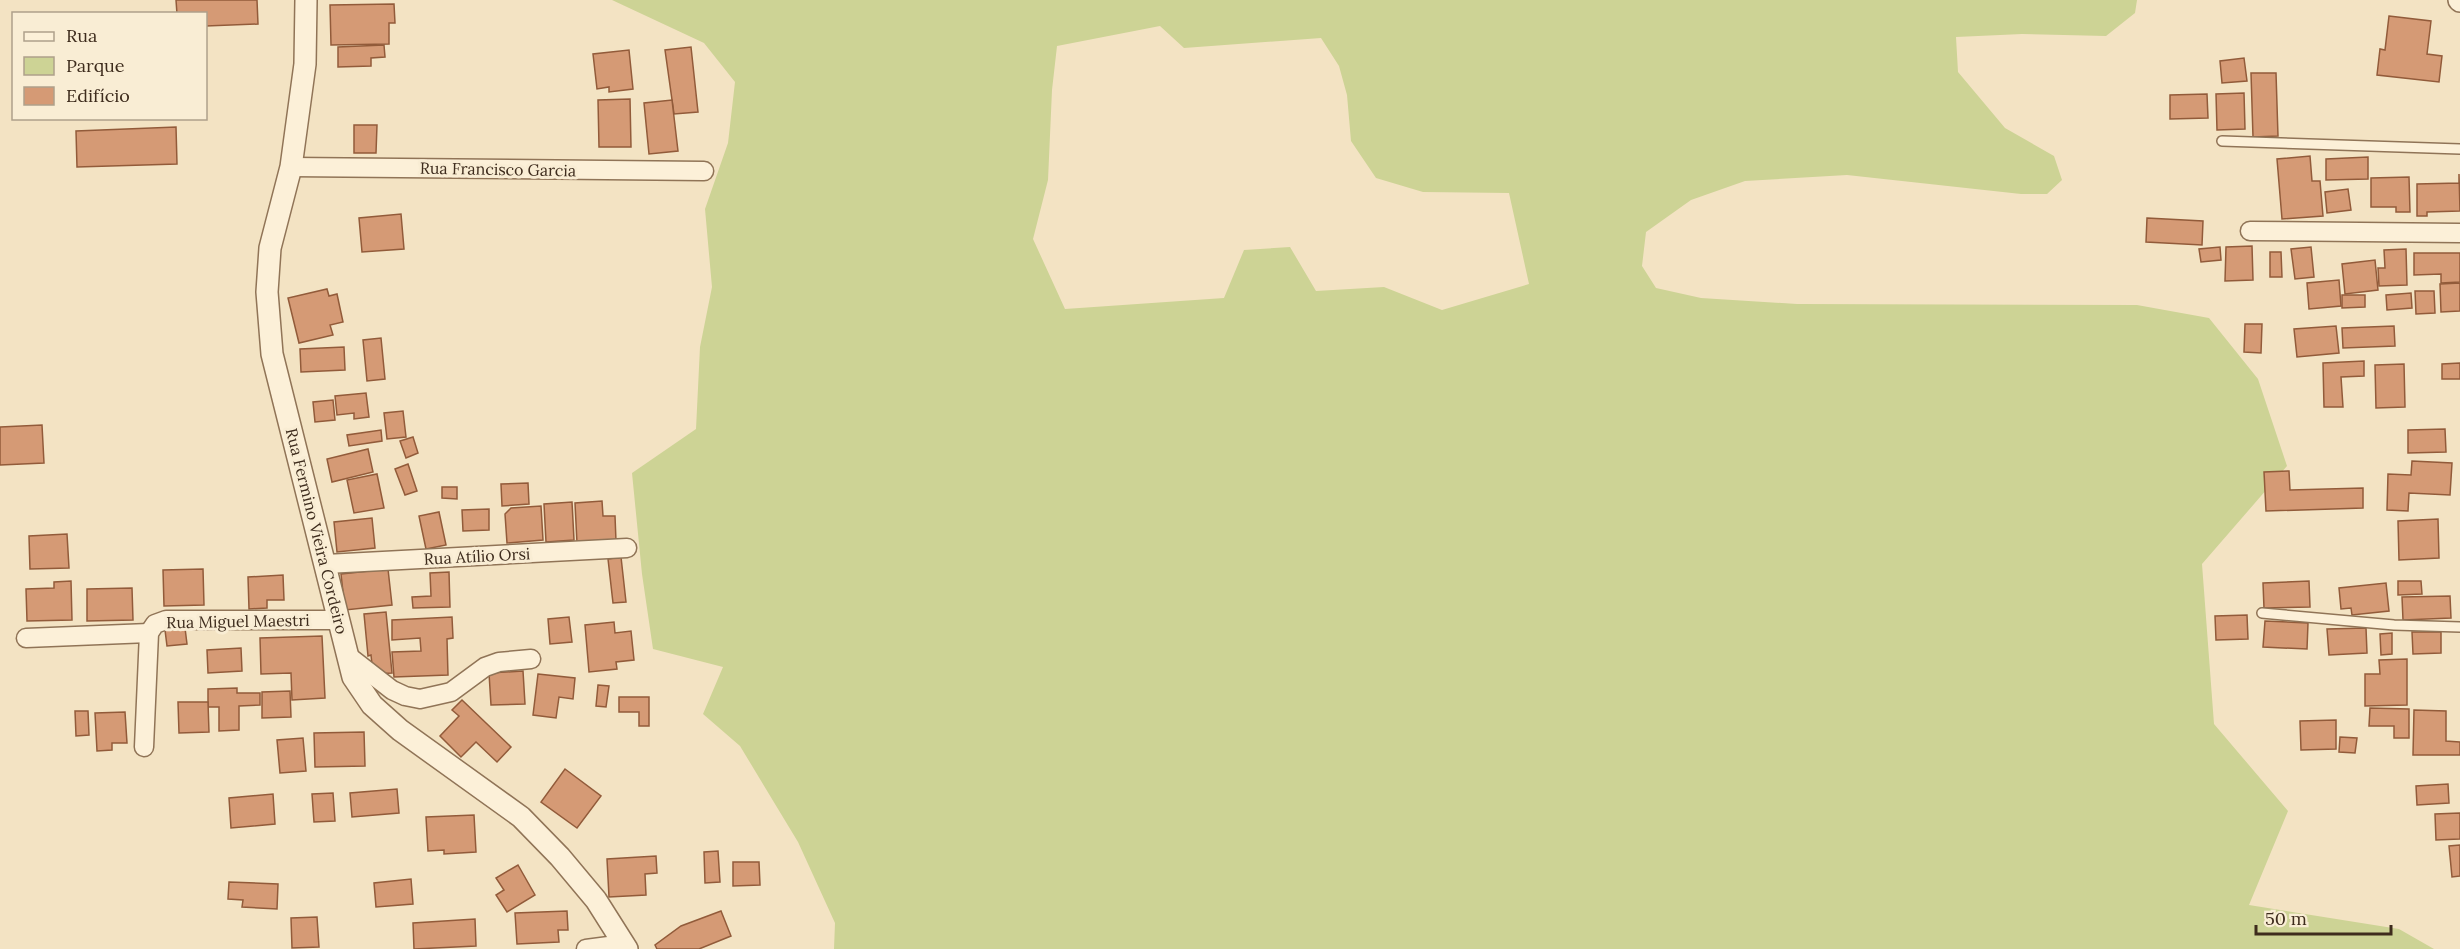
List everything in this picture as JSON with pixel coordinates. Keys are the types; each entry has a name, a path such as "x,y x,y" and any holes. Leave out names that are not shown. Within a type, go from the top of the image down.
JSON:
{"street":[{"name":"Rua Fermino Vieira Cordeiro","path":"306,0 305,64 291,167 270,248 267,292 272,354 353,677 372,705 400,730 521,817 560,857 596,900 626,946"},
{"name":"Rua Francisco Garcia","path":"291,167 704,171"},
{"path":"2250,231 2460,232"},
{"name":"Rua Atílio Orsi","path":"326,564 627,548"},
{"name":"Rua Miguel Maestri","path":"144,747 148,633 155,624 166,620 338,620"},
{"path":"26,638 148,633"},
{"path":"347,655 392,690 420,699 450,692 485,667 499,662 531,659"},
{"path":"585,949 626,946"}],"lane":[{"path":"2222,141 2460,149"},
{"path":"2262,613 2394,625 2460,627"}],"green space":[{"path":"612,0 2137,0 2135,13 2106,36 2022,34 1956,37 1958,72 2005,128 2054,156 2062,180 2047,194 2021,194 1847,175 1745,181 1691,200 1646,232 1642,266 1656,288 1701,298 1797,304 2137,305 2209,318 2258,379 2287,466 2202,564 2214,724 2288,811 2249,905 2399,929 2434,949 834,949 835,923 798,842 740,746 703,714 723,667 653,649 642,574 632,473 696,429 700,347 712,287 705,209 728,143 735,82 704,43","holes":["1160,26 1184,48 1321,38 1339,66 1347,95 1351,141 1376,178 1423,192 1509,193 1529,284 1442,310 1384,287 1316,291 1290,247 1244,250 1224,298 1065,309 1033,239 1048,180 1052,90 1057,46"]}],"building":[{"path":"176,0 257,0 258,24 207,26 207,12 177,12"},
{"path":"394,4 395,23 389,23 389,44 331,45 330,5"},
{"path":"2389,16 2431,21 2427,54 2442,56 2439,82 2377,75 2380,49 2385,50"},
{"path":"384,45 385,57 371,58 371,66 338,67 338,47"},
{"path":"691,47 698,112 674,114 665,50"},
{"path":"629,50 633,89 609,92 609,87 597,89 593,54"},
{"path":"2244,58 2247,81 2222,83 2220,61"},
{"path":"2251,73 2276,73 2278,136 2253,137"},
{"path":"2244,93 2245,129 2217,130 2216,94"},
{"path":"2207,94 2208,118 2170,119 2170,95"},
{"path":"630,99 631,147 599,147 598,100"},
{"path":"672,100 678,151 649,154 644,103"},
{"path":"354,125 377,125 376,153 354,153"},
{"path":"176,127 177,164 77,167 76,131"},
{"path":"2310,156 2312,181 2320,181 2323,216 2282,219 2277,159"},
{"path":"2368,157 2368,179 2326,180 2326,159"},
{"path":"2459,174 2460,211 2427,212 2427,216 2417,216 2417,184 2459,183"},
{"path":"2409,177 2410,212 2396,212 2396,207 2371,207 2371,178"},
{"path":"2348,189 2351,210 2327,213 2325,192"},
{"path":"401,214 404,249 362,252 359,218"},
{"path":"2147,218 2203,221 2202,245 2146,242"},
{"path":"2252,246 2253,280 2225,281 2226,247"},
{"path":"2220,247 2221,260 2201,262 2199,249"},
{"path":"2311,247 2314,277 2295,279 2291,249"},
{"path":"2406,249 2407,285 2379,286 2378,268 2385,268 2384,250"},
{"path":"2270,252 2281,252 2282,277 2270,277"},
{"path":"2414,253 2460,253 2460,282 2441,283 2441,274 2414,275"},
{"path":"2375,260 2378,290 2345,294 2342,264"},
{"path":"2339,280 2341,306 2309,309 2307,283"},
{"path":"2460,283 2460,311 2441,312 2440,284"},
{"path":"327,289 329,296 337,294 343,322 330,325 333,335 299,343 288,298"},
{"path":"2415,291 2434,291 2435,313 2416,314"},
{"path":"2411,293 2412,308 2387,310 2386,295"},
{"path":"2342,295 2365,295 2365,307 2342,308"},
{"path":"2245,324 2262,324 2261,353 2244,352"},
{"path":"2336,326 2339,353 2297,357 2294,329"},
{"path":"2394,326 2395,346 2343,348 2342,328"},
{"path":"381,338 385,379 367,381 363,340"},
{"path":"344,347 345,370 301,372 300,349"},
{"path":"2364,361 2364,376 2341,377 2343,407 2324,407 2323,363"},
{"path":"2460,363 2460,379 2442,379 2442,364"},
{"path":"2404,364 2405,407 2376,408 2375,365"},
{"path":"366,393 369,417 354,419 354,413 337,415 335,396"},
{"path":"333,400 335,420 315,422 313,402"},
{"path":"403,411 406,437 387,439 384,413"},
{"path":"42,425 44,463 0,465 0,427"},
{"path":"2445,429 2446,452 2408,453 2408,430"},
{"path":"381,430 382,441 349,446 347,435"},
{"path":"413,437 418,453 406,458 400,441"},
{"path":"368,449 373,472 332,482 327,459"},
{"path":"2412,461 2452,463 2450,495 2409,493 2408,511 2387,510 2388,474 2411,475"},
{"path":"408,464 417,491 405,495 395,469"},
{"path":"2289,471 2290,490 2363,488 2363,508 2266,511 2264,472"},
{"path":"377,474 384,508 354,513 347,480"},
{"path":"528,483 529,504 502,506 501,484"},
{"path":"442,487 457,487 457,499 442,498"},
{"path":"602,501 603,516 615,516 616,541 577,543 575,503"},
{"path":"572,502 574,540 546,542 544,504"},
{"path":"541,506 543,540 507,543 505,514 511,508"},
{"path":"489,509 489,530 463,531 462,510"},
{"path":"439,512 446,545 426,549 419,516"},
{"path":"372,518 375,548 337,552 334,522"},
{"path":"2438,519 2439,558 2399,560 2398,521"},
{"path":"67,534 69,568 30,569 29,536"},
{"path":"621,557 626,602 613,603 608,559"},
{"path":"203,569 204,605 164,606 163,570"},
{"path":"388,569 392,605 345,610 341,574"},
{"path":"449,572 450,607 413,608 412,597 431,596 430,573"},
{"path":"283,575 284,600 267,600 267,608 249,609 248,577"},
{"path":"71,581 72,620 27,621 26,589 54,588 54,582"},
{"path":"2309,581 2310,607 2264,608 2263,583"},
{"path":"2398,581 2421,581 2422,594 2398,595"},
{"path":"2386,583 2389,611 2352,615 2351,608 2341,609 2339,588"},
{"path":"132,588 133,620 87,621 87,589"},
{"path":"2450,596 2451,618 2403,620 2402,597"},
{"path":"386,612 392,673 373,674 371,655 368,656 364,614"},
{"path":"2247,615 2248,639 2216,640 2215,616"},
{"path":"452,617 453,638 447,639 448,675 394,677 392,652 421,651 420,638 392,640 392,620"},
{"path":"569,617 572,642 550,644 548,619"},
{"path":"2265,621 2308,623 2307,649 2263,647"},
{"path":"614,622 615,633 631,631 634,660 616,662 617,669 589,672 585,625"},
{"path":"185,628 187,644 167,646 165,630"},
{"path":"2366,628 2367,653 2329,655 2327,629"},
{"path":"2412,632 2441,632 2441,653 2413,654"},
{"path":"2392,633 2392,654 2381,655 2380,634"},
{"path":"322,636 325,698 292,700 291,673 261,674 260,638"},
{"path":"241,648 242,671 208,673 207,650"},
{"path":"2407,659 2407,705 2365,706 2365,674 2380,674 2379,660"},
{"path":"523,671 525,704 491,705 489,673"},
{"path":"538,674 575,678 573,699 559,697 556,718 533,715"},
{"path":"598,685 609,686 606,707 596,706"},
{"path":"237,688 237,693 260,693 260,705 239,706 239,730 219,731 219,707 208,707 208,689"},
{"path":"290,691 291,717 262,718 262,692"},
{"path":"619,697 649,697 649,726 639,726 639,712 619,712"},
{"path":"462,700 511,747 497,762 476,742 461,757 440,736 459,716 452,710"},
{"path":"178,702 208,702 209,732 179,733"},
{"path":"2370,708 2409,709 2409,738 2394,738 2394,726 2369,726"},
{"path":"2414,710 2446,711 2446,741 2460,742 2460,755 2413,755"},
{"path":"75,711 88,711 89,735 76,736"},
{"path":"125,712 127,743 112,743 112,750 97,751 95,713"},
{"path":"2336,720 2336,749 2301,750 2300,721"},
{"path":"364,732 365,766 315,767 314,733"},
{"path":"2340,737 2357,738 2355,753 2339,752"},
{"path":"303,738 306,771 280,773 277,740"},
{"path":"565,769 601,796 577,828 541,802"},
{"path":"2448,784 2449,803 2417,805 2416,786"},
{"path":"397,789 399,813 352,817 350,793"},
{"path":"333,793 335,821 314,822 312,794"},
{"path":"273,794 275,824 231,828 229,798"},
{"path":"2460,813 2460,839 2436,840 2435,814"},
{"path":"474,815 476,852 444,854 444,850 428,851 426,817"},
{"path":"2460,845 2460,876 2452,877 2449,846"},
{"path":"718,851 720,882 705,883 704,852"},
{"path":"656,856 657,873 645,874 646,895 609,897 607,859"},
{"path":"733,862 759,862 760,885 733,886"},
{"path":"518,865 535,895 507,912 496,895 504,890 496,878"},
{"path":"411,879 413,904 376,907 374,883"},
{"path":"229,882 278,884 277,909 242,907 243,900 228,899"},
{"path":"567,911 568,930 558,930 559,942 517,944 515,913"},
{"path":"721,911 731,936 699,949 657,949 655,945 681,926"},
{"path":"317,917 319,947 292,948 291,918"},
{"path":"475,919 476,946 414,949 413,923"}]}
